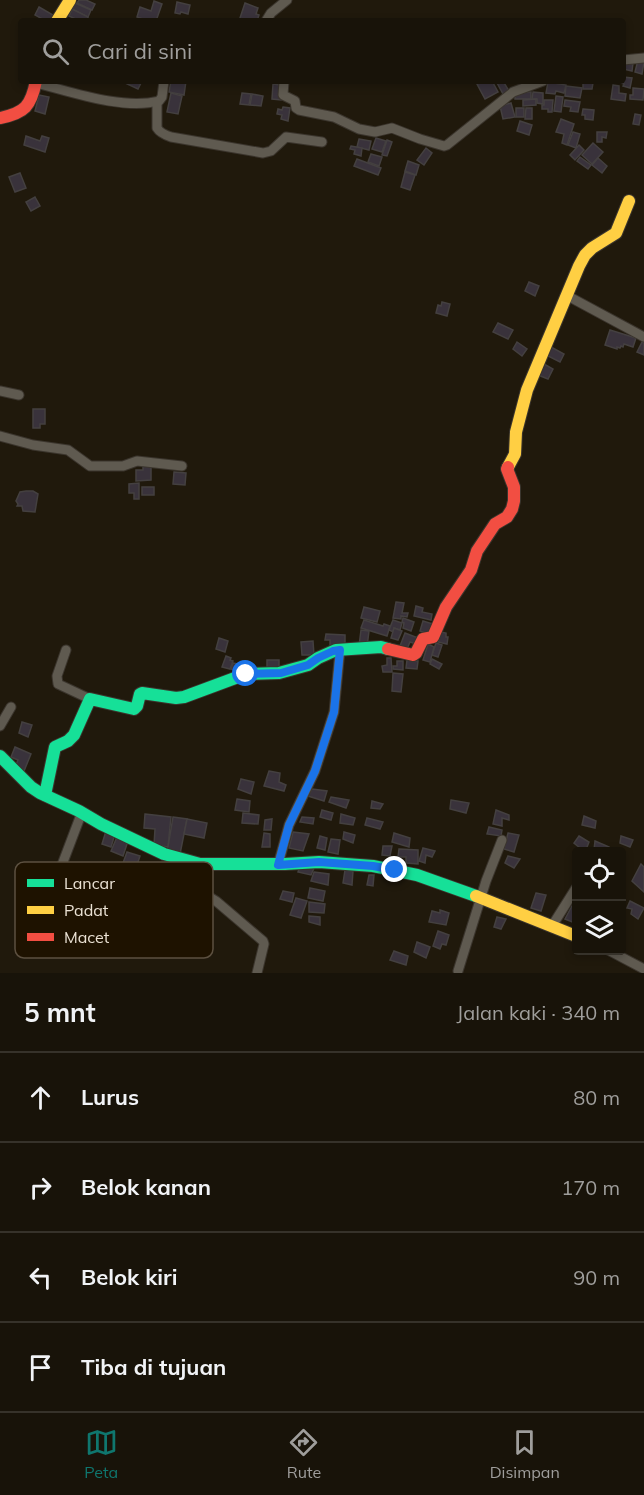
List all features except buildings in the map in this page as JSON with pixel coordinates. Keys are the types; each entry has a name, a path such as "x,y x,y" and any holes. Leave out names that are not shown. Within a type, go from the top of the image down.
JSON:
{"street":[{"path":"59,18 70,0"},
{"path":"268,18 287,0"},
{"path":"626,60 644,58"},
{"path":"0,118 20,113 28,107 34,95 36,84"},
{"path":"43,84 104,101 123,103 157,102 161,99 164,84"},
{"path":"284,84 283,95 295,101 296,108 299,110 334,117 353,128 365,131 382,131 393,128 445,146 513,92 535,84"},
{"path":"157,102 157,128 171,137 263,153 271,151 286,137 322,142"},
{"path":"66,650 57,676 58,684 90,699 134,710 142,693 184,697 246,674 279,673 308,665 333,651 381,647 413,655 416,653 423,639 433,637 446,607 471,570 477,551 495,524 507,517 512,509 513,483 507,469 515,454 516,432 526,390 585,255 616,233 629,201"},
{"path":"566,295 644,337"},
{"path":"0,391 19,395"},
{"path":"0,436 33,445 68,450 90,466 123,466 137,461 182,466"},
{"path":"278,865 289,825 315,771 334,712 340,650"},
{"path":"45,795 55,747 68,741 74,735 90,699"},
{"path":"0,726 11,707"},
{"path":"0,756 31,787 45,795 165,854 195,862"},
{"path":"63,862 82,812"},
{"path":"458,971 486,881 502,840"},
{"path":"213,864 278,865 319,862 373,866 417,875 451,886 572,934"},
{"path":"552,926 572,894"},
{"path":"213,899 263,941 264,947 257,973"},
{"path":"616,955 644,969"}],"traffic: fast":[{"path":"45,795 55,747 68,741 74,735 90,699 134,709 142,693 184,697 246,674 279,673 308,665 336,650 381,647 388,649"},
{"path":"0,756 40,793 164,854 193,862"},
{"path":"213,864 319,862 373,866 417,875 476,896"}],"traffic: slow":[{"path":"59,18 70,0"},
{"path":"508,467 515,454 516,432 527,390 579,266 592,248 616,233 629,201"},
{"path":"476,896 572,934"}],"traffic: jam":[{"path":"0,118 15,114 26,107 32,97 35,84"},
{"path":"388,649 413,655 423,639 433,637 446,607 471,570 477,551 495,524 507,517 512,509 514,487 508,467"}],"route":[{"path":"246,674 281,673 308,665 315,659 340,650 334,712 315,771 289,825 278,865 319,862 395,870"}]}
